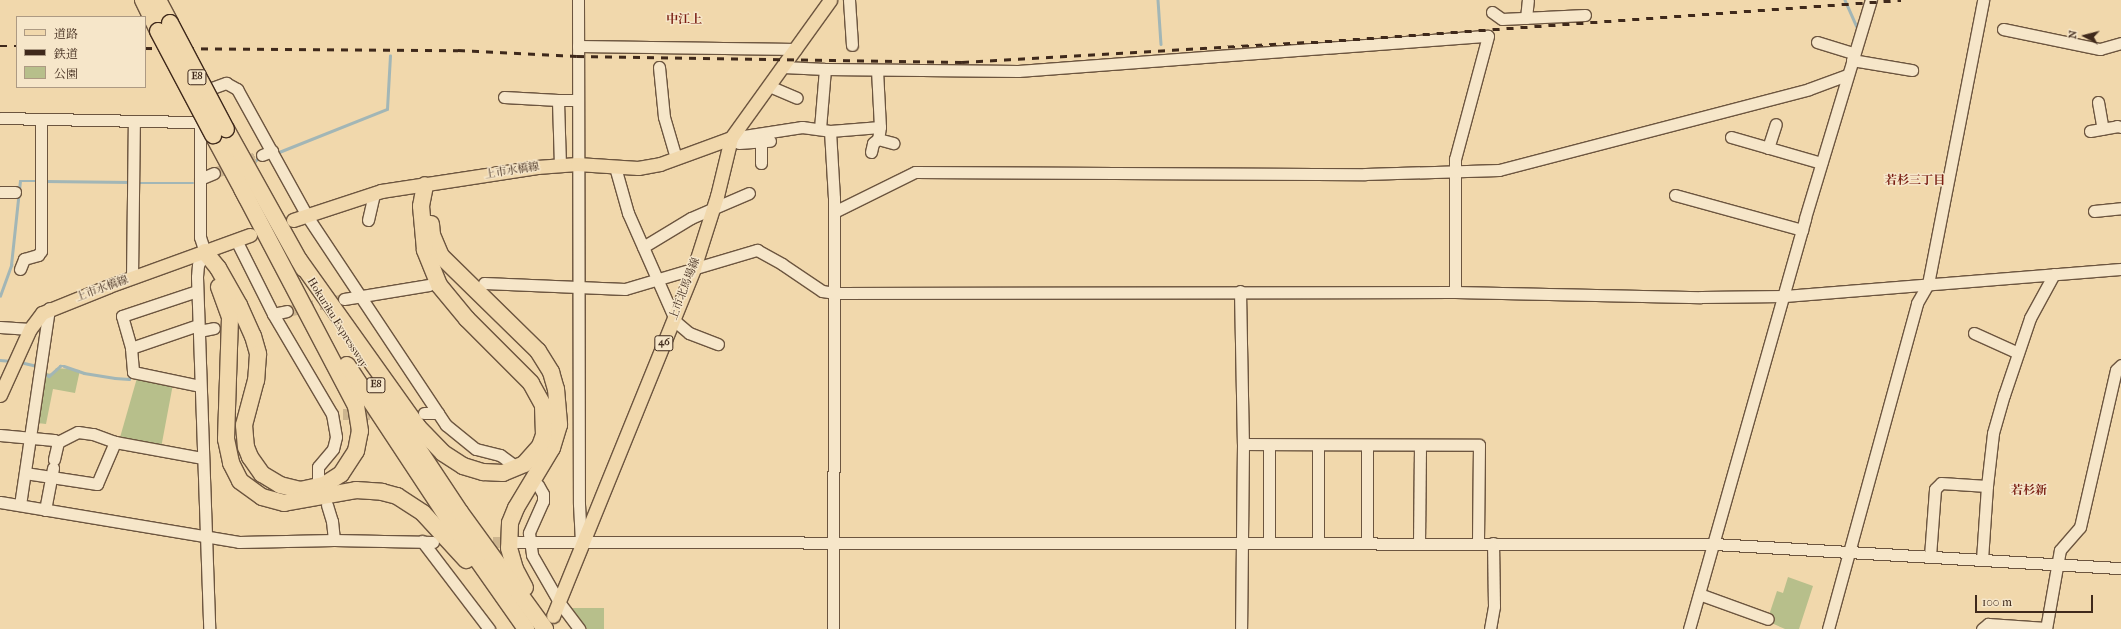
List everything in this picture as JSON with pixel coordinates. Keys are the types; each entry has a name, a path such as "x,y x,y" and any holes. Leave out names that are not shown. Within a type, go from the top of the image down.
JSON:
{"highway":[{"name":"Hokuriku Expressway","path":"143,0 164,27 219,132 414,443 550,625"},
{"name":"Hokuriku Expressway","path":"158,0 164,27"},
{"name":"Hokuriku Expressway","path":"219,132 242,189 359,385 526,629"},
{"path":"299,260 418,427 443,453 462,466 483,472 503,473 524,464 540,446 544,435 543,405 531,383 467,319 439,285 425,250 421,206 425,185"},
{"path":"425,185 430,207 432,235 441,256 538,351 551,372 556,389 559,425 552,448 516,508 508,539 515,569 550,625"},
{"path":"205,252 218,268 238,305 253,336 258,354 256,380 244,425 246,447 250,457 262,474 280,485 300,490 324,485 341,474 356,451 360,431 356,406 242,189"},
{"path":"205,252 230,318 226,439 231,463 240,481 262,497 284,502 356,490 382,492 409,502 440,528 522,629"}],"main road":[{"name":"上市北馬場線","path":"550,625 581,542 694,268 714,208 731,138 830,1"},
{"name":"上市水橋線","path":"293,220 374,193 425,185 560,165 577,164 638,168 676,158 731,138"},
{"name":"上市水橋線","path":"0,395 30,328 42,313 49,308 132,277 237,242 250,236"}],"street":[{"path":"578,0 577,164 581,542"},
{"path":"849,0 852,45"},
{"path":"1526,18 1528,0"},
{"path":"1689,629 1821,163 1871,0"},
{"path":"1828,629 1917,303 1928,284 1983,0"},
{"path":"1492,12 1502,19 1585,15"},
{"path":"2003,29 2100,49 2121,43"},
{"path":"782,67 877,70 1018,71 1488,36 1456,159 1455,292"},
{"path":"1817,42 1853,57 1912,70"},
{"path":"578,46 796,49"},
{"path":"659,67 664,117 676,158"},
{"path":"825,69 825,130 834,212 833,629"},
{"path":"871,152 873,143 878,139 880,127 877,70"},
{"path":"834,212 915,172 1455,172 1499,170 1809,89 1847,75"},
{"path":"209,629 197,291 198,265 205,252 200,237 199,122 201,90 226,83 237,89 246,102 267,153 306,216 359,296 426,392 446,426 466,443 476,449 500,454 511,463"},
{"path":"769,86 797,98"},
{"path":"504,97 577,100"},
{"path":"558,100 560,165"},
{"path":"2098,102 2103,128"},
{"path":"0,118 199,122"},
{"path":"20,268 24,259 41,251 41,119"},
{"path":"132,277 134,121"},
{"path":"1768,148 1776,124"},
{"path":"731,138 802,127 825,130 880,127"},
{"path":"2090,131 2103,128 2121,127"},
{"path":"1731,137 1821,163"},
{"path":"731,138 736,143 766,141 761,163"},
{"path":"878,139 893,143"},
{"path":"615,167 628,213 676,322 689,333 718,344"},
{"path":"200,179 214,173"},
{"path":"0,192 15,192"},
{"path":"368,220 374,193"},
{"path":"643,247 714,208 749,193"},
{"path":"1675,195 1802,230"},
{"path":"2094,211 2121,208"},
{"path":"237,242 273,314 332,414 336,437 333,449 318,467 318,478"},
{"path":"484,283 619,290 757,250 782,264 822,291 834,293 1240,291 1455,292 1701,297 1784,296 2121,269"},
{"path":"1982,559 1987,486 1993,433 2030,318 2054,274"},
{"path":"344,299 429,285"},
{"path":"197,291 122,316 131,351 133,372 200,386"},
{"path":"1240,291 1243,444 1241,629"},
{"path":"20,505 49,308"},
{"path":"273,314 287,311"},
{"path":"0,327 30,328"},
{"path":"131,351 198,328 214,328"},
{"path":"1974,333 2018,353"},
{"path":"1982,629 1988,624 2046,628 2060,550 2080,527 2116,370 2121,365"},
{"path":"424,414 438,413"},
{"path":"332,414 343,414"},
{"path":"0,435 31,437 58,442 78,432 98,435 115,442 202,458"},
{"path":"45,510 58,442"},
{"path":"25,473 53,468 97,484 115,442"},
{"path":"1243,444 1479,445 1478,543"},
{"path":"1269,445 1269,542"},
{"path":"1318,445 1318,543"},
{"path":"1367,445 1367,543"},
{"path":"1419,543 1420,445"},
{"path":"1930,556 1935,489 1941,483 1987,486"},
{"path":"538,485 543,494 542,508 532,522 529,542 537,566 559,602 579,629"},
{"path":"0,502 205,538 239,542 334,540 427,542 489,629"},
{"path":"327,505 332,521 334,540"},
{"path":"513,542 1269,542 1714,544 2121,568"},
{"path":"1490,629 1494,606 1494,543"},
{"path":"1700,594 1768,619"}],"green space":[{"path":"56,368 80,370 75,393 53,389 46,424 37,423 45,373 53,374"},
{"path":"137,378 173,384 161,448 119,441"},
{"path":"1788,577 1813,586 1799,629 1785,629 1767,621 1777,591 1783,593"},
{"path":"572,608 604,608 604,629 587,629"}],"waterway":[{"path":"1158,0 1161,44"},
{"path":"1845,0 1858,29"},
{"path":"279,152 387,109 390,56"},
{"path":"251,162 261,158"},
{"path":"0,296 11,265 20,181 39,181"},
{"path":"44,181 131,182"},
{"path":"136,183 193,183"},
{"path":"0,360 11,361"},
{"path":"20,362 37,366"},
{"path":"43,372 49,376 60,366 64,366 84,373 115,378 129,379 130,375"}],"tunnel":[{"path":"214,173 262,155"},
{"path":"287,311 344,299"},
{"path":"343,414 383,414"},
{"path":"477,542 513,542"}],"railway":[{"path":"146,48 458,50 577,56 962,62 1311,42 1901,0"},
{"path":"0,46 16,46"}],"district":[{"name":"中江上","path":"684,20"},
{"name":"若杉三丁目","path":"1915,181"},
{"name":"若杉新","path":"2029,491"}]}
